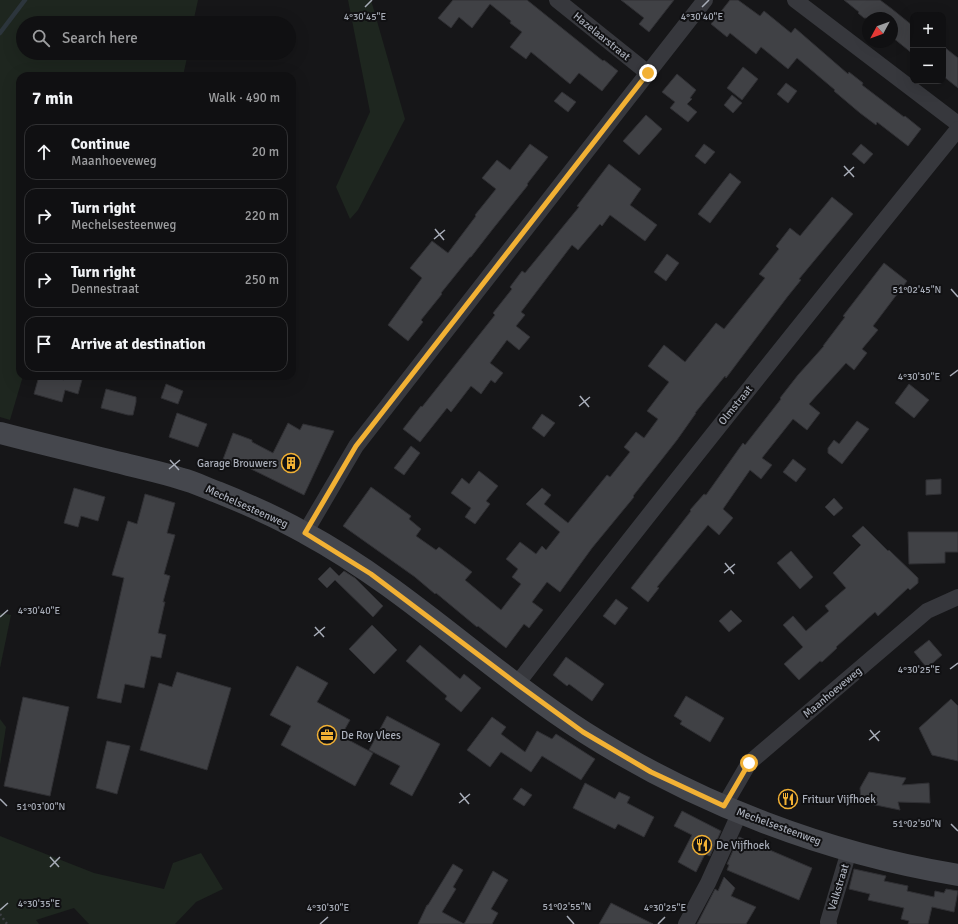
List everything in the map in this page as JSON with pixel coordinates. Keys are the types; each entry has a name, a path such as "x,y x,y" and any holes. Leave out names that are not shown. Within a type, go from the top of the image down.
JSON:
{"main road":[{"name":"Mechelsesteenweg","path":"0,434 182,478 245,503 305,533 371,574 583,732 651,772 732,809 774,826 849,851 958,875"}],"street":[{"name":"Hazelaarstraat","path":"557,0 648,73"},
{"path":"305,533 356,446 705,0"},
{"path":"795,0 958,124"},
{"name":"Olmstraat","path":"517,684 716,428 958,129"},
{"name":"Maanhoeveweg","path":"686,924 708,883 732,809 749,763 927,611 958,596"},
{"name":"Valkstraat","path":"829,924 828,922 849,851"}],"path":[{"path":"0,914 7,924"}],"shaded area":[{"path":"0,0 198,0 195,16 16,16 16,60 186,60 184,72 16,72 16,380 22,380 10,420 0,417"},
{"path":"348,0 371,0 405,119 358,210 350,219 336,187 370,112"},
{"path":"0,613 11,615 0,668"},
{"path":"0,719 6,727 0,765"},
{"path":"0,836 94,873 164,889 173,863 201,853 223,889 196,902 175,924 89,924 74,908 36,920 39,924 0,924"}],"building":[{"path":"453,0 527,0 603,61 604,60 618,71 602,91 579,73 570,84 531,52 526,59 510,47 522,32 490,4 472,28 459,17 451,28 438,18"},
{"path":"621,0 674,0 649,32 639,24 644,18"},
{"path":"730,0 738,0 760,16 764,11 791,33 795,28 848,74 849,72 863,83 862,85 921,129 908,146 877,122 876,125 860,113 797,58 788,69 761,47 756,54 730,33 727,37 711,24"},
{"path":"844,0 880,0 896,12 862,12 862,16 858,13 859,12"},
{"path":"898,14 910,24 910,52 898,42"},
{"path":"946,48 958,58 958,88 946,78"},
{"path":"743,67 758,79 742,100 727,88"},
{"path":"677,74 696,90 690,98 692,99 687,104 697,112 688,122 670,108 675,102 662,92"},
{"path":"786,83 797,91 788,103 777,94"},
{"path":"562,92 576,102 568,112 554,101"},
{"path":"732,95 742,103 733,113 724,105"},
{"path":"646,115 662,129 639,155 623,141"},
{"path":"530,144 548,157 527,184 528,185 441,293 442,294 421,320 423,322 408,341 388,325 422,278 410,268 432,241 448,253 496,189 482,178 497,160 510,170"},
{"path":"704,144 715,152 705,164 695,156"},
{"path":"861,144 873,154 864,164 852,154"},
{"path":"609,164 641,189 630,205 657,225 645,241 610,215 602,226 600,224 578,250 572,245 521,312 525,315 516,326 530,337 519,350 507,340 490,363 503,373 495,383 491,380 481,394 471,386 451,412 447,408 420,442 403,429 495,315 493,313 512,289 510,287 522,271 525,273 579,207 577,206"},
{"path":"730,173 741,182 710,223 698,214"},
{"path":"832,197 853,214 799,279 801,280 726,378 725,376 695,413 677,440 633,496 634,497 592,548 560,592 547,582 532,602 543,610 529,628 524,624 506,648 478,626 477,627 415,577 343,526 371,487 411,516 409,519 421,529 416,536 436,550 439,547 472,572 465,580 501,610 521,584 512,577 518,569 506,559 520,542 536,554 542,546 546,550 560,532 526,504 542,488 551,495 544,504 568,523 607,475 610,477 630,452 624,447 636,432 644,438 658,419 647,411 669,382 648,366 664,345 685,362 716,323 724,329 765,278 759,274 779,249 776,246 790,228 800,236"},
{"path":"667,254 679,263 666,281 654,272"},
{"path":"884,263 907,281 873,326 878,330 862,349 867,353 854,370 846,363 809,404 820,413 807,430 793,419 762,458 772,465 761,479 750,470 723,509 733,518 719,535 708,525 657,587 659,588 648,602 631,588 691,511 690,510 704,494 706,495 743,443 745,445 798,375 824,346 845,317 843,316"},
{"path":"38,380 82,380 78,394 65,390 62,402 34,394"},
{"path":"166,384 183,391 178,404 161,398"},
{"path":"909,384 929,400 914,418 895,403"},
{"path":"106,389 136,397 133,415 101,408"},
{"path":"177,413 207,424 198,447 169,437"},
{"path":"542,414 555,423 544,437 532,428"},
{"path":"857,421 869,429 842,464 828,453 828,448 834,440 839,444"},
{"name":"Garage Brouwers","path":"288,423 300,430 303,424 334,431 304,495 243,465 241,469 222,462 233,433 252,440 252,442 273,453"},
{"path":"411,446 420,453 404,475 394,468"},
{"path":"793,459 806,469 796,482 783,472"},
{"path":"479,471 498,486 486,501 490,504 475,524 465,517 471,508 451,493 462,478 469,484"},
{"path":"941,479 941,494 926,495 926,480"},
{"path":"74,488 105,497 98,521 81,516 78,527 64,523"},
{"path":"145,494 175,503 167,533 175,535 164,574 170,576 163,602 165,602 158,633 166,635 161,658 151,656 144,688 125,684 121,703 97,698 124,578 112,575 128,521 137,524"},
{"path":"834,498 843,508 834,516 825,507"},
{"path":"863,526 918,578 918,583 910,590 908,588 878,616 875,612 836,647 837,648 822,662 820,661 799,680 784,664 803,647 783,625 793,616 806,631 829,611 825,606 846,588 833,573 861,545 852,536"},
{"path":"908,532 958,532 958,552 945,552 945,563 909,564"},
{"path":"791,551 813,577 800,589 777,563"},
{"path":"330,567 339,576 344,571 355,578 383,606 373,617 335,580 327,588 318,579"},
{"path":"616,599 628,608 615,625 603,616"},
{"path":"731,610 742,621 729,632 719,621"},
{"path":"372,625 397,650 374,674 349,649"},
{"path":"929,640 942,655 927,668 914,652"},
{"path":"420,645 460,679 464,674 481,688 461,712 445,699 447,696 406,661"},
{"path":"566,657 604,684 592,701 569,684 567,686 553,675"},
{"path":"297,666 328,683 317,702 350,720 341,736 373,753 355,786 281,745 291,726 270,715"},
{"path":"177,672 231,688 207,770 140,750 159,683 172,687"},
{"path":"686,696 724,718 710,742 680,724 682,721 674,716"},
{"path":"23,697 69,707 50,796 4,786"},
{"path":"951,699 958,706 958,761 932,755 919,728"},
{"path":"387,716 440,744 412,796 390,784 400,766 369,750"},
{"path":"492,717 506,727 501,734 525,752 537,731 552,739 556,734 595,759 581,780 542,756 531,772 501,752 490,767 467,750"},
{"path":"107,741 130,746 117,794 96,788"},
{"path":"869,772 906,778 902,785 929,783 930,803 898,802 900,810 861,802 860,788"},
{"path":"585,783 615,799 619,792 630,797 627,803 654,817 644,837 618,824 615,829 573,808"},
{"path":"521,788 532,795 524,806 513,799"},
{"name":"De Vijfhoek","path":"682,811 721,831 710,856 705,854 696,872 678,862 692,835 674,826"},
{"path":"739,837 812,868 799,900 727,870 729,865 727,864"},
{"path":"453,864 463,870 453,887 456,889 442,912 464,924 418,924 427,905"},
{"path":"854,869 886,876 884,881 908,886 907,891 934,897 935,891 944,893 946,889 958,891 954,912 932,907 928,924 908,924 909,921 901,919 904,908 868,900 870,894 849,889"},
{"path":"493,871 508,880 491,909 498,913 492,924 464,924"},
{"path":"724,877 735,888 731,896 756,907 746,924 697,924 715,889 718,891"},
{"path":"611,903 653,924 599,924"}],"waterway":[{"path":"0,33 25,0"}],"place":[{"name":"Garage Brouwers","path":"291,463"},
{"name":"De Roy Vlees","path":"327,735"},
{"name":"Frituur Vijfhoek","path":"788,799"},
{"name":"De Vijfhoek","path":"702,845"}],"route":[{"path":"648,73 356,446 305,533 371,574 583,732 651,772 724,806 749,763"}]}
